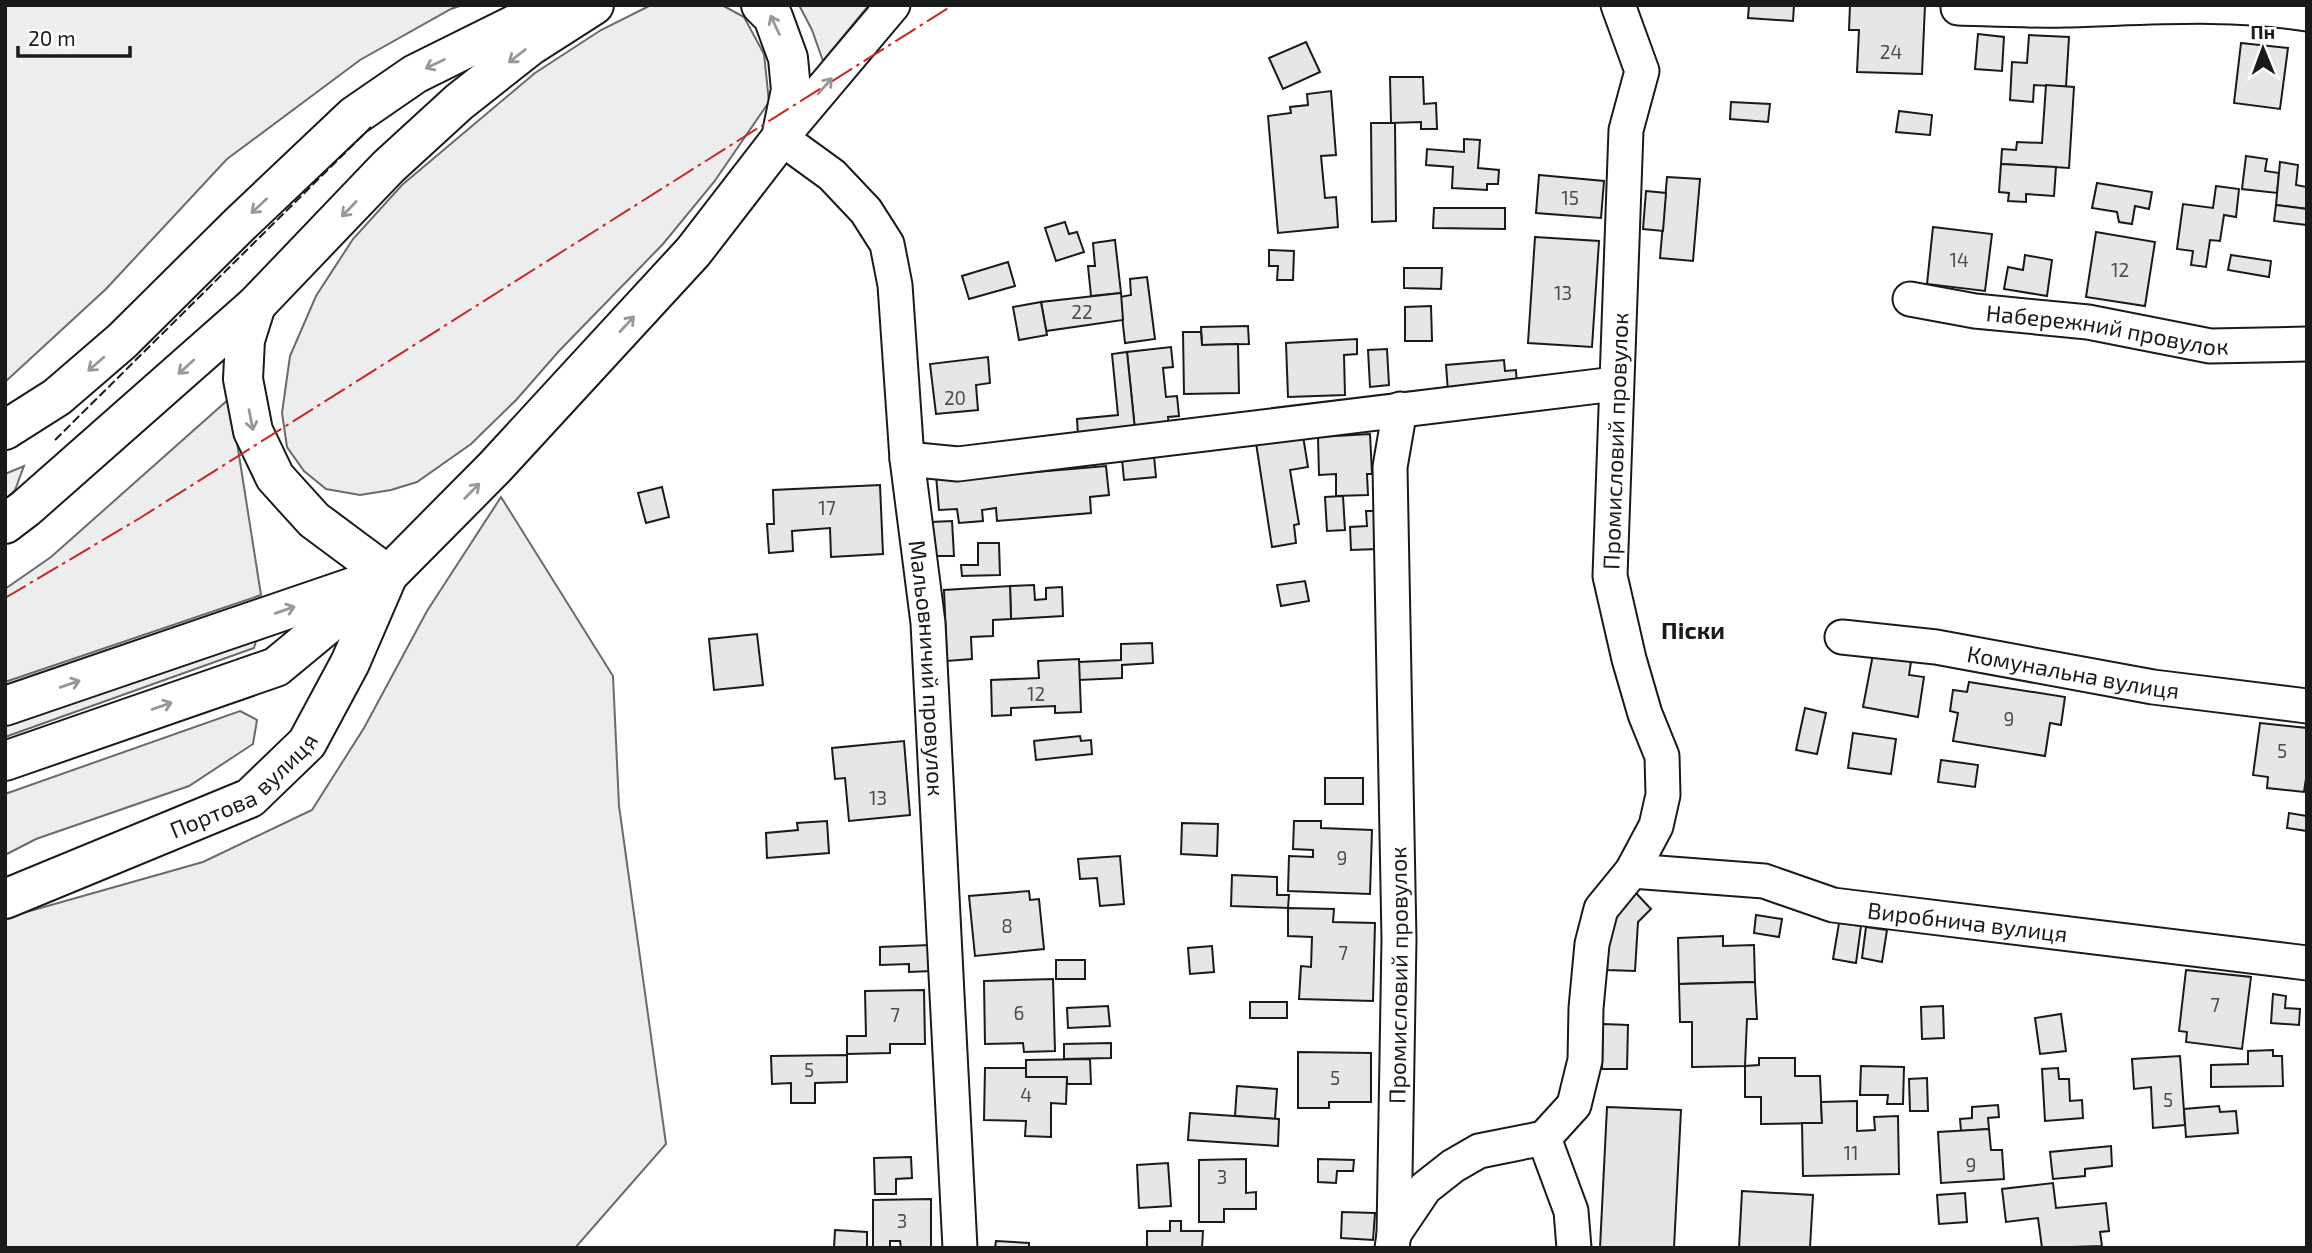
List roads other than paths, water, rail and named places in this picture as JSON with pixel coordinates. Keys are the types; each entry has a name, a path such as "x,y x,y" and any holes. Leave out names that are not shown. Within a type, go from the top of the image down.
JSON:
{"street":[{"path":"5,430 57,397 122,341 354,116 415,74 534,15 564,5"},
{"path":"5,524 26,509 256,305 388,167 460,102 530,46 594,5"},
{"path":"761,5 773,17 788,58 791,90 781,138"},
{"path":"5,761 276,667 387,575 495,467 693,251 781,138 893,5"},
{"name":"Промисловий провулок","path":"1544,1138 1574,1105 1585,1060 1586,1008 1592,944 1601,909 1632,871 1656,825 1663,795 1662,756 1645,714 1629,659 1610,576 1626,130 1641,83 1642,71 1618,5"},
{"path":"1958,7 2062,10 2222,8 2307,13"},
{"name":"Мальовничий провулок","path":"781,138 832,175 866,211 887,244 895,285 907,459 928,623 960,1248"},
{"name":"Набережний провулок","path":"1910,299 1975,310 2088,322 2210,346 2307,344"},
{"path":"256,305 245,340 243,379 253,431 275,477 314,520 387,575"},
{"path":"907,459 958,464 1615,384"},
{"name":"Промисловий провулок","path":"1393,1241 1399,939 1390,467 1400,409"},
{"path":"5,706 387,575"},
{"name":"Портова вулиця","path":"5,899 250,797 307,743 349,663 387,575"},
{"name":"Комунальна вулиця","path":"1842,637 1936,647 2153,687 2307,706"},
{"name":"Виробнича вулиця","path":"1632,871 1764,881 1833,905 2307,963"},
{"path":"1393,1241 1425,1188 1453,1166 1479,1151 1544,1138 1571,1211 1574,1248"}],"district":[{"name":"Піски","path":"1693,629"}]}
